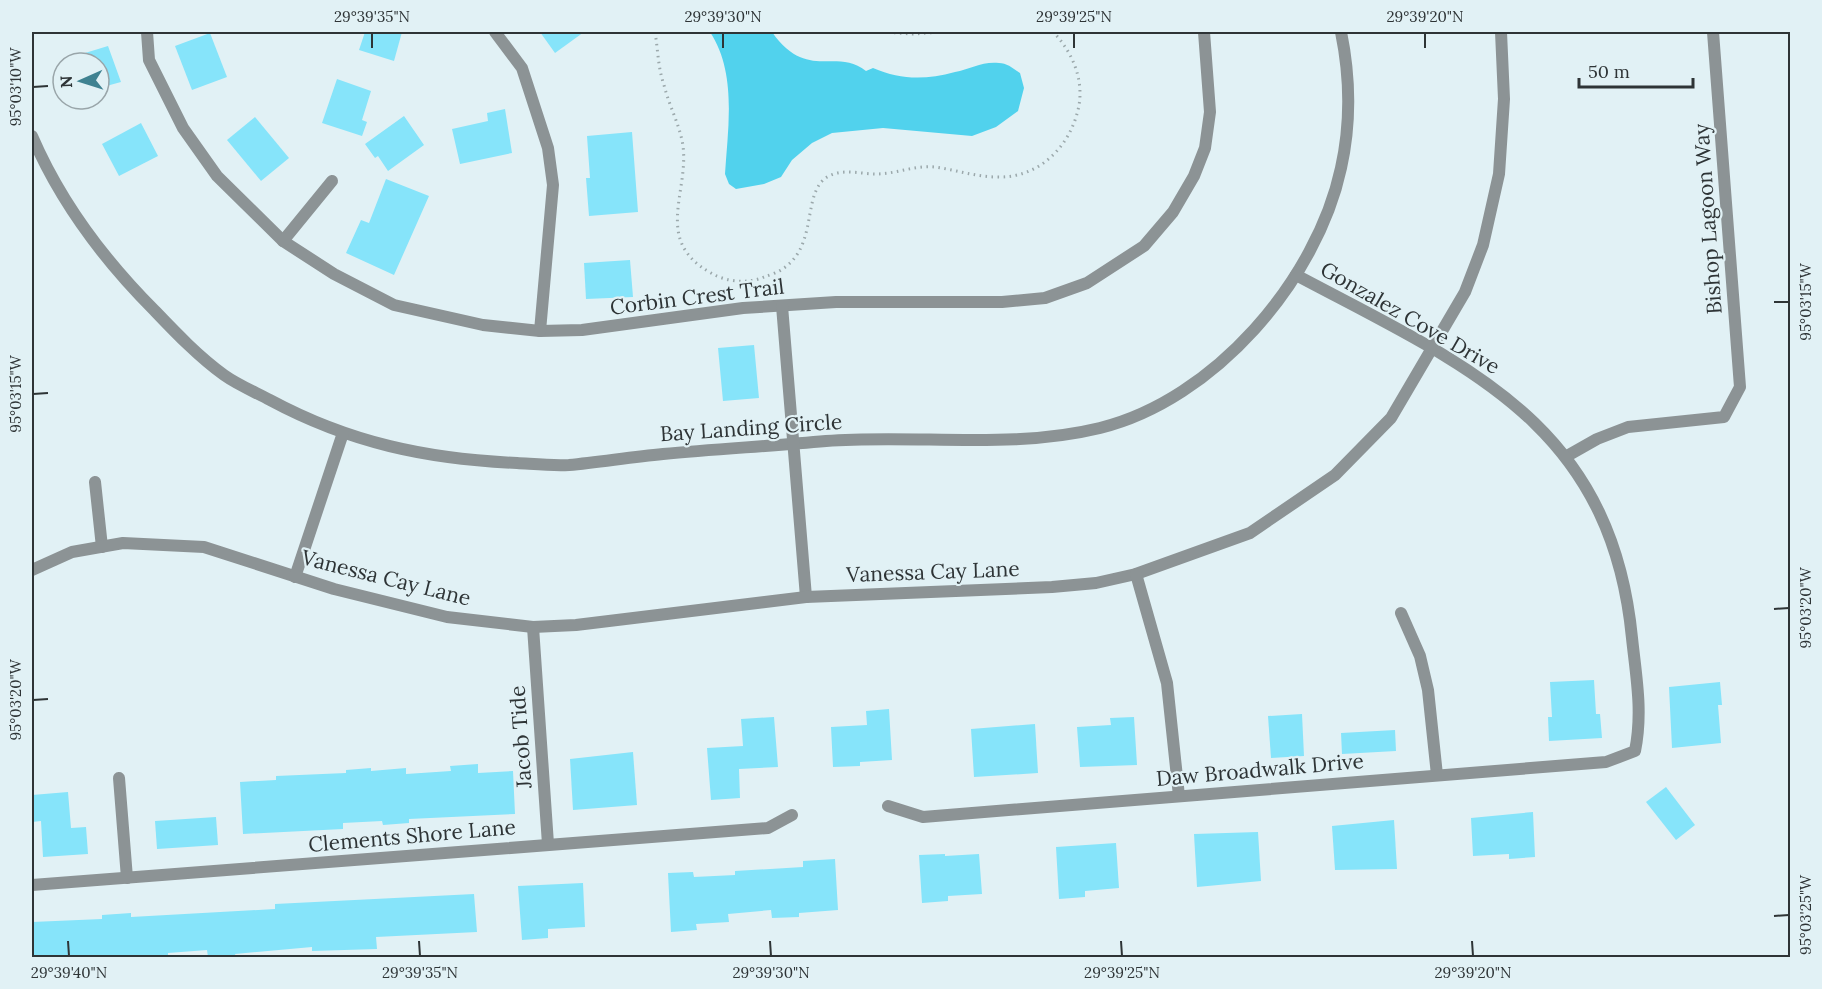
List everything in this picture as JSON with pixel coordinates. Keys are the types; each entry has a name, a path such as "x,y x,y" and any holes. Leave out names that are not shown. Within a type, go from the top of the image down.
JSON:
{"street":[{"name":"Corbin Crest Trail","path":"147,32 149,60 183,128 217,176 284,241 334,274 394,305 483,325 540,331 582,330 743,308 836,302 1002,302 1045,298 1087,283 1144,246 1173,212 1194,176 1205,148 1210,112 1204,32"},
{"path":"495,32 522,68 539,113 554,185 540,331"},
{"name":"Bay Landing Circle","path":"32,136 43,162 120,275 173,330 225,375 296,414 366,442 463,461 564,465 851,439 1031,439 1105,427 1150,409 1203,377 1244,342 1296,275 1326,219 1341,168 1348,118 1347,63 1341,32"},
{"name":"Vanessa Cay Lane","path":"32,570 72,552 123,543 204,547 295,577 447,617 533,627 576,625 806,597 1052,587 1096,583 1136,574 1250,534 1335,475 1391,418 1434,349 1465,292 1483,245 1496,184 1504,99 1501,32"},
{"name":"Bishop Lagoon Way","path":"1567,456 1597,439 1628,427 1724,417 1740,387 1713,32"},
{"path":"284,241 332,181"},
{"name":"Gonzalez Cove Drive","path":"1296,275 1434,349 1497,390 1530,417 1567,456 1596,506 1612,543 1628,594 1641,723 1635,751"},
{"path":"782,306 806,597"},
{"path":"295,577 343,433"},
{"path":"95,482 102,547"},
{"path":"1136,574 1167,683 1179,796"},
{"path":"1401,613 1420,656 1428,690 1437,775"},
{"name":"Jacob Tide","path":"533,627 548,844"},
{"name":"Daw Broadwalk Drive","path":"888,806 923,817 1606,762 1635,751"},
{"path":"119,777 127,878"},
{"name":"Clements Shore Lane","path":"32,885 768,828 792,815"}],"path":[{"path":"655,32 660,72 682,146 684,162 676,211 680,240 689,255 712,274 748,281 784,268 794,258 808,232 814,193 818,185 833,174 883,173 933,167 985,177 1006,177 1032,170 1051,157 1069,136 1075,123 1080,88 1071,56 1053,32"},
{"path":"882,32 912,34 941,32"}],"water":[{"path":"710,32 772,32 785,47 797,56 809,60 855,64 866,71 873,68 903,77 933,76 961,71 982,64 1002,63 1020,73 1024,88 1018,111 996,127 972,136 883,128 832,133 812,143 792,160 781,177 764,184 736,189 729,184 725,174 729,119 727,83 719,48"}],"building":[{"path":"365,32 402,32 394,61 359,50"},
{"path":"540,32 584,32 555,53"},
{"path":"210,33 227,77 192,90 175,46"},
{"path":"108,46 110,51 92,51"},
{"path":"111,54 121,82 111,85"},
{"path":"337,79 371,91 362,120 367,122 362,136 322,123"},
{"path":"505,109 512,153 460,164 452,129 488,121 487,113"},
{"path":"404,116 424,145 388,171 378,156 375,158 365,144"},
{"path":"255,117 289,158 261,181 227,140"},
{"path":"141,123 158,156 119,176 102,144"},
{"path":"632,132 638,212 589,216 586,178 590,178 587,136"},
{"path":"386,179 429,196 394,275 346,253 361,220 369,223"},
{"path":"630,260 633,297 586,299 584,263"},
{"path":"754,345 759,398 723,401 718,348"},
{"path":"1594,680 1596,714 1600,714 1602,738 1549,741 1548,717 1552,717 1550,682"},
{"path":"1720,682 1722,705 1718,705 1721,743 1672,748 1669,687"},
{"path":"889,709 892,760 860,762 860,766 833,767 831,727 867,725 866,711"},
{"path":"1302,714 1304,756 1271,758 1268,716"},
{"path":"774,717 778,767 739,769 740,798 711,800 707,748 743,746 741,719"},
{"path":"1134,717 1137,765 1080,767 1077,727 1111,725 1110,718"},
{"path":"1035,724 1038,773 974,777 971,729"},
{"path":"1395,730 1396,751 1342,754 1341,733"},
{"path":"633,752 637,805 573,810 570,759"},
{"path":"478,764 478,773 513,771 515,814 409,819 409,823 383,825 382,821 343,823 343,829 243,834 240,782 276,780 276,776 346,773 346,770 371,768 371,771 406,768 406,774 451,771 450,766"},
{"path":"1666,787 1695,825 1676,840 1646,802"},
{"path":"68,792 71,828 86,827 88,854 43,857 41,821 32,822 32,795"},
{"path":"1533,812 1535,857 1509,859 1509,854 1473,856 1471,818"},
{"path":"216,817 218,845 157,849 155,821"},
{"path":"1394,820 1397,869 1335,870 1332,826"},
{"path":"1258,832 1261,881 1197,887 1194,834"},
{"path":"1116,843 1119,888 1085,891 1085,897 1059,899 1056,847"},
{"path":"945,854 945,856 979,854 982,894 948,896 948,901 922,903 919,855"},
{"path":"835,859 838,910 799,913 799,917 772,918 771,910 728,914 729,922 696,924 697,930 671,932 668,873 693,872 694,877 735,875 735,871 803,867 803,861"},
{"path":"583,883 585,927 548,929 548,938 522,940 518,886"},
{"path":"474,894 477,932 376,937 377,949 312,951 312,947 235,954 236,957 208,957 207,950 168,953 168,957 140,957 139,955 33,957 32,922 102,919 102,915 131,913 131,917 275,909 275,904"}]}
